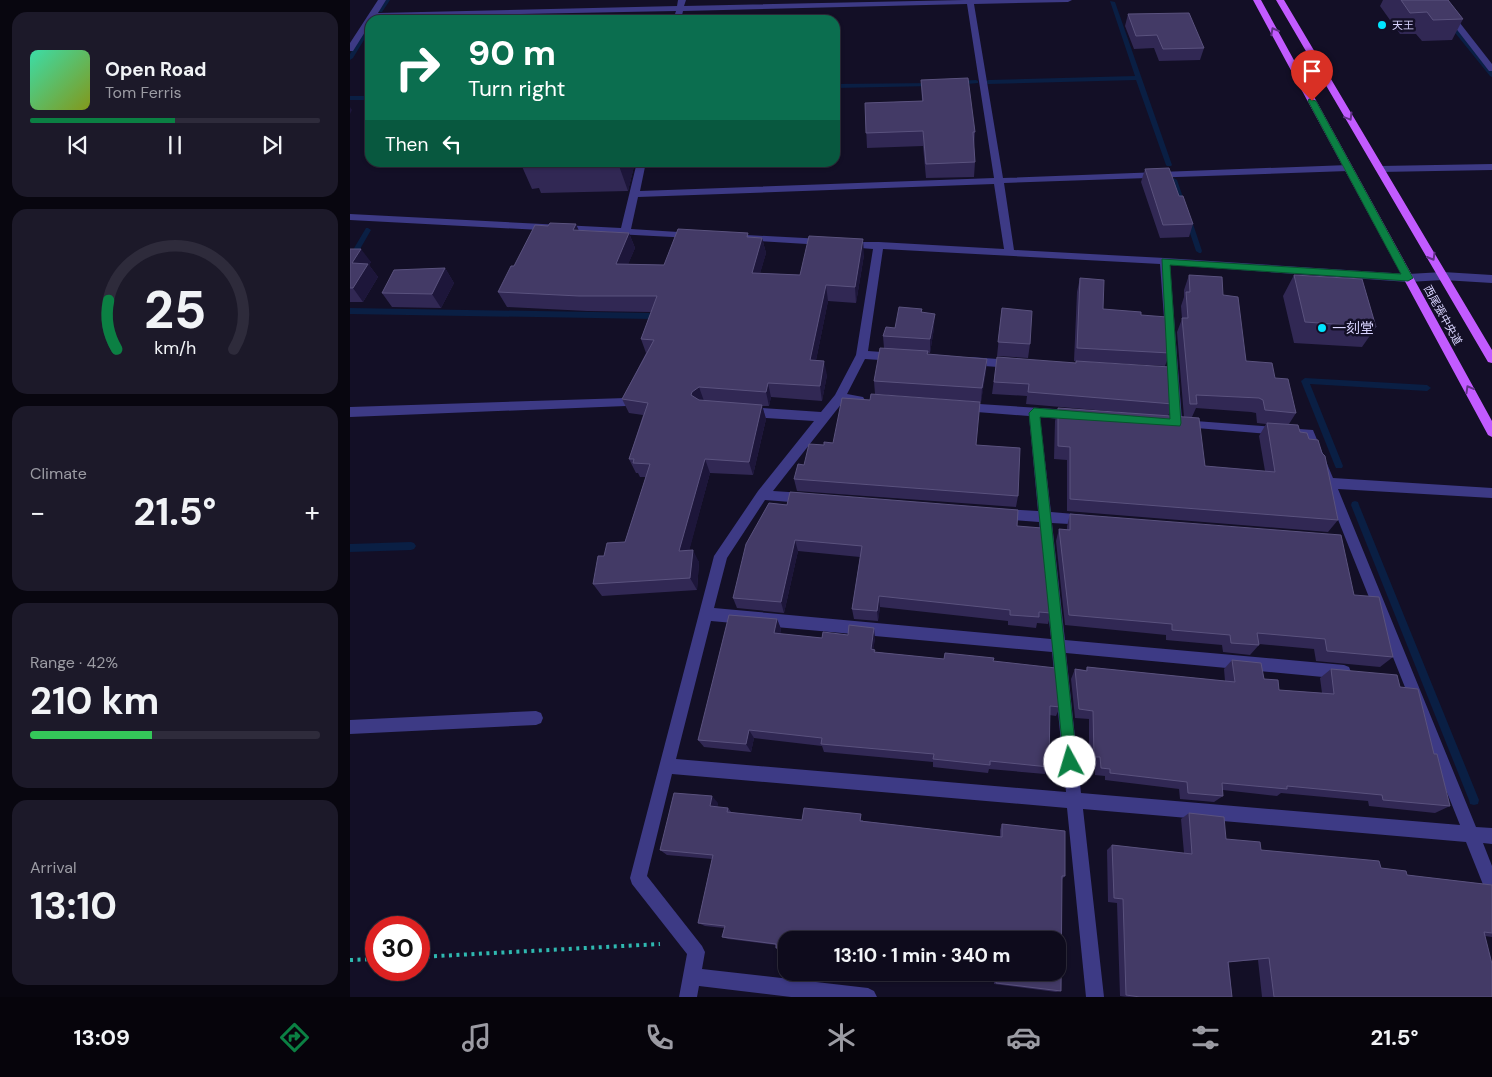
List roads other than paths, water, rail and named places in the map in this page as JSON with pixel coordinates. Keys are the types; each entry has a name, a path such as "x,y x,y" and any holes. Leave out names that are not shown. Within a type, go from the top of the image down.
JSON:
{"main road":[{"name":"西尾張中央道","path":"1257,0 1492,432"},
{"name":"西尾張中央道","path":"1280,0 1492,359"}],"street":[{"path":"372,15 382,0"},
{"path":"679,15 682,0"},
{"path":"372,15 1068,0"},
{"path":"1438,0 1492,69"},
{"path":"971,1 1010,253"},
{"path":"350,49 365,26"},
{"path":"625,232 641,167"},
{"path":"1380,169 1492,167"},
{"path":"635,194 1348,168"},
{"path":"350,217 703,236"},
{"path":"733,238 1165,261 1408,278 1443,276 1492,279"},
{"path":"688,997 696,952 638,878 721,556 762,495 839,398 862,355 879,245"},
{"path":"1165,261 1171,423 1309,433 1330,483 1348,541 1409,678 1492,886"},
{"path":"862,355 911,358"},
{"path":"959,361 1027,365"},
{"path":"839,398 868,400"},
{"path":"350,412 626,402"},
{"path":"956,407 1081,416"},
{"path":"734,410 824,417"},
{"path":"1034,413 1095,997"},
{"path":"1330,483 1492,493"},
{"path":"762,495 820,499"},
{"path":"986,512 1094,521"},
{"path":"706,614 1360,674"},
{"path":"1389,676 1409,678"},
{"path":"350,727 536,718"},
{"path":"667,766 1492,836"},
{"path":"692,977 868,997"}],"waterway":[{"path":"380,11 387,0"},
{"path":"1112,2 1169,165"},
{"path":"1450,23 1492,75"},
{"path":"350,58 365,34"},
{"path":"988,82 1138,78"},
{"path":"956,83 976,82"},
{"path":"840,86 933,84"},
{"path":"350,98 365,98"},
{"path":"1174,180 1183,206"},
{"path":"1188,218 1199,251"},
{"path":"350,261 368,230"},
{"path":"350,311 651,316"},
{"path":"1339,466 1305,381 1427,388"},
{"path":"1355,505 1474,800"},
{"path":"350,548 411,546"}],"place":[{"name":"天王","path":"1382,25"},
{"name":"一刻堂","path":"1322,328"}]}
